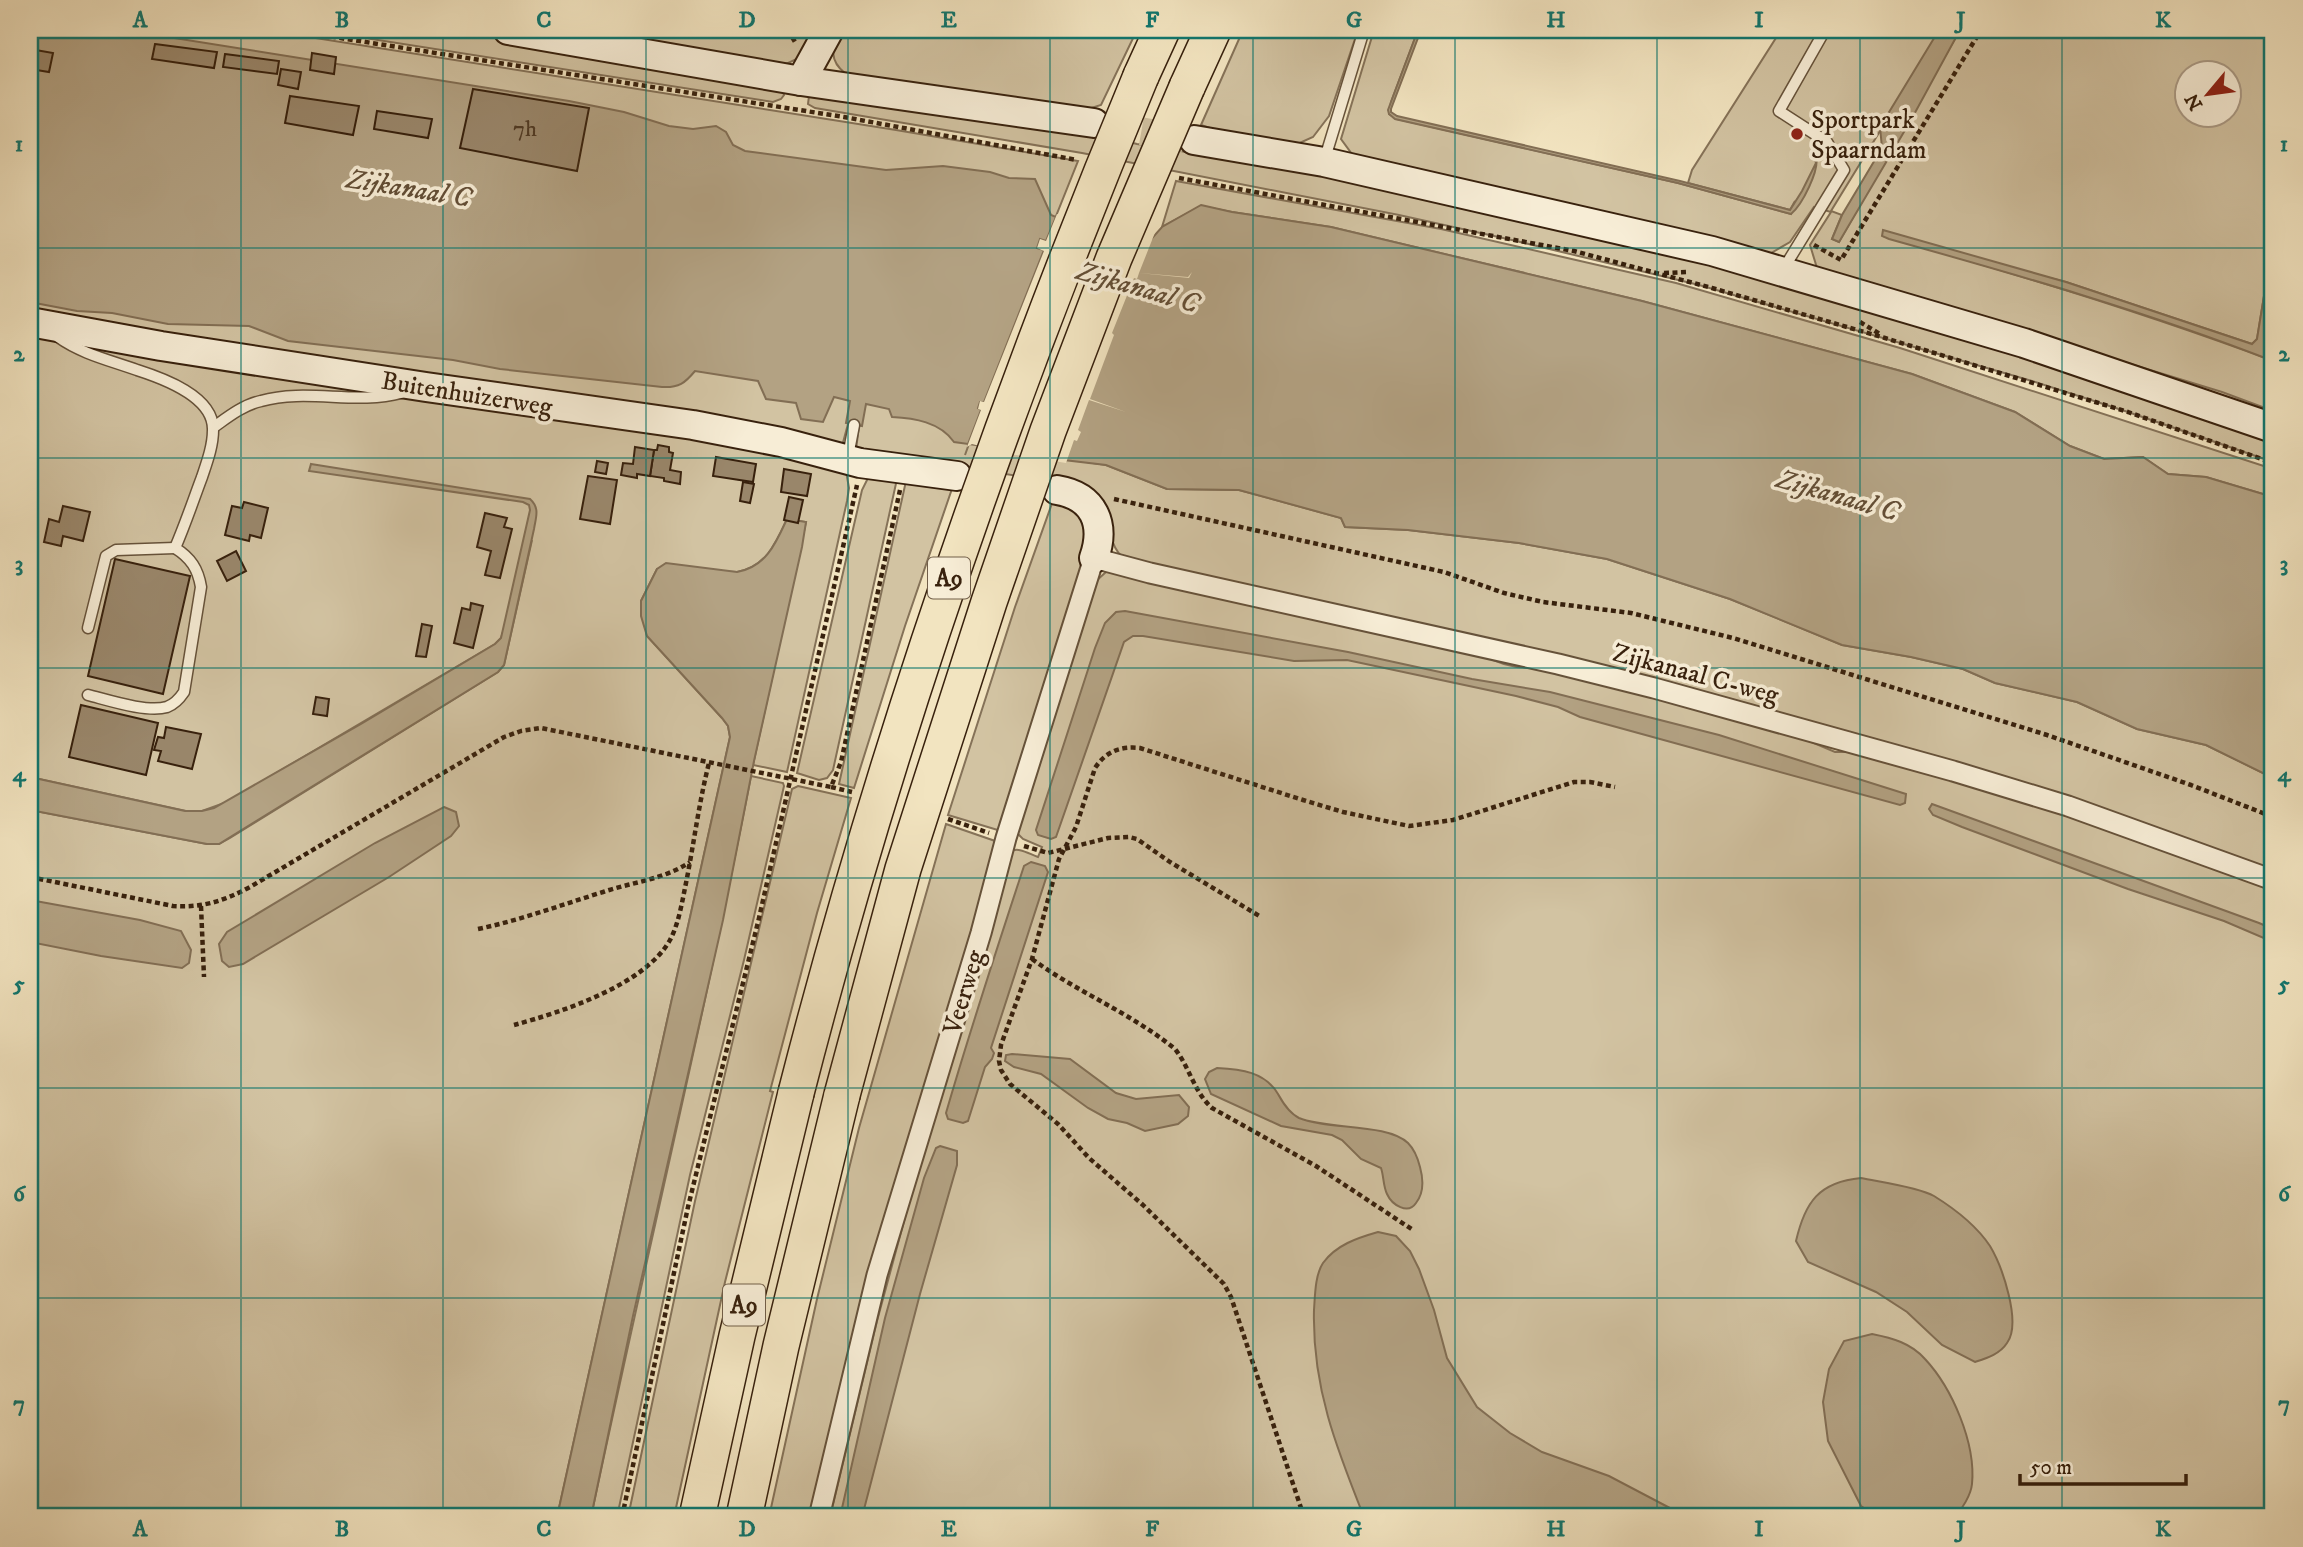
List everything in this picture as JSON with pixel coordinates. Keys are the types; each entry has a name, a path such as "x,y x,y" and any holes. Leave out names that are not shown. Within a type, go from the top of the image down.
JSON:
{"highway":[{"name":"A9","path":"697,1517 737,1336 796,1093 847,901 885,776 955,560 1074,238 1162,30"},
{"name":"A9","path":"744,1517 842,1095 903,869 989,602 1048,432 1114,258 1213,30"}],"street":[{"path":"508,30 801,81 1094,123"},
{"path":"801,81 829,30"},
{"path":"1194,140 1324,162 1712,251 2024,343 2273,428"},
{"name":"Buitenhuizerweg","path":"34,322 161,346 693,425 781,442 854,462 903,470"},
{"path":"903,470 957,476"},
{"name":"Veerweg","path":"818,1517 877,1275 977,946 1006,838 1099,541 1097,522 1088,505 1069,494"},
{"name":"Zijkanaal C-weg","path":"1094,558 1654,688 1953,771 2068,806 2273,880"}],"lane":[{"path":"1324,162 1364,30"},
{"path":"1782,271 1844,170 1827,142 1779,111 1825,30"},
{"path":"34,322 73,348 181,386 202,406 214,427 209,456 176,548"},
{"path":"214,427 263,400 282,397 376,398 426,387"},
{"path":"854,425 854,462"},
{"path":"88,628 106,556 116,550 176,548 191,561 201,587 184,692 178,700 163,708 130,706 88,695"}],"path":[{"path":"289,30 844,117 1087,162"},
{"path":"1802,239 1841,260 1980,30"},
{"path":"1168,177 1574,251 1897,341 2128,412 2273,463"},
{"path":"622,1517 688,1207 847,534 854,462"},
{"path":"831,787 841,762 903,470"},
{"path":"1069,494 1120,499 1444,572 1522,597 1631,613 1733,638 2047,735 2191,785 2273,817"},
{"path":"30,877 173,906 201,906 219,902 243,891 496,742 522,731 541,728 852,793"},
{"path":"1304,1517 1231,1297 1224,1284 1143,1205 1089,1158 1058,1124 1019,1093 1004,1076 999,1061 1001,1045 1032,959 1063,851 1076,827 1092,776 1099,761 1111,752 1130,747 1140,748 1343,812 1409,826 1453,820 1574,782 1615,787"},
{"path":"514,1025 575,1004 624,982 647,968 659,956 674,929 709,763"},
{"path":"947,819 1048,853 1108,838 1137,839 1261,917"},
{"path":"478,929 530,917 605,891 666,875 690,862"},
{"path":"201,906 204,977"},
{"path":"1032,959 1118,1010 1175,1049 1199,1094 1213,1108 1316,1166 1413,1230"}],"shaded area":[{"path":"30,30 265,30 1078,161 1046,241 1040,239 1037,248 1044,250 984,402 981,401 981,410 965,455 969,444 1106,465 1167,489 1239,490 1341,518 1345,527 1408,530 1519,543 1607,559 1730,599 1842,645 1963,669 1995,683 2077,702 2137,729 2206,745 2273,778 2273,874 2135,823 1126,560 1114,545 1107,512 1075,485 856,450 859,426 848,424 841,450 30,315"},
{"path":"314,30 468,30 783,91 784,95 773,102"},
{"path":"575,30 820,30 801,57 786,64"},
{"path":"838,30 1137,30 1101,105 1085,110 845,73 836,64 833,53"},
{"path":"1243,30 1358,30 1329,116 1313,137 1293,146 1237,137 1201,125"},
{"path":"1374,30 1418,30 1391,102 1389,114 1397,119 1678,183 1791,214 1795,201 1790,210 1688,183 1692,170 1781,30 1942,30 1831,211 1842,215 1832,239 1839,242 1960,30 2273,30 2273,241 2257,339 2252,344 2066,282 1883,236 2079,294 2273,361 2273,411 2222,392 1817,268 1810,245 1831,212 1814,207 1790,242 1766,256 1352,154 1341,139"},
{"path":"809,96 1090,132 1137,144 1186,152 1204,151 1364,182 1735,267 2161,400 2273,438 2273,462 2032,381 1699,285 1399,215 1082,153 815,108 808,104"},
{"path":"1176,181 1441,229 1676,283 1900,348 2273,469 2273,497 2206,477 2168,474 2143,457 2104,459 2070,446 2015,412 1912,374 1642,301 1331,227 1201,206 1162,227"},
{"path":"30,329 651,425 846,471 849,488 847,501 787,772 753,765 806,522 787,519 769,553 747,569 737,572 657,569 641,601 647,636 722,718 728,726 730,737 557,1517 30,1517 30,810 207,844 219,844 498,672 504,665 532,540 501,638 495,644 227,802 202,811 186,811 30,777"},
{"path":"868,478 897,479 833,770 827,778 819,780 797,773 862,490"},
{"path":"955,480 854,788 839,784 906,481"},
{"path":"1055,495 1079,513 1090,540 1001,831 948,815 1015,607"},
{"path":"1116,570 1483,655 1511,666 1541,667 1802,738 1835,752 1857,752 1943,773 2273,886 2273,1517 830,1517 877,1321 936,1103 1010,852 1020,850 1038,857 1042,847 1023,839 1016,832 1095,582 1106,572"},
{"path":"751,776 783,783 784,786 690,1175 617,1517 591,1517 713,962"},
{"path":"798,786 851,798 817,913 770,1091 773,1092 725,1282 674,1517 628,1517 695,1201 792,789"},
{"path":"946,824 998,842 816,1517 769,1517 817,1299 859,1128"}],"water":[{"name":"Zijkanaal C","path":"30,30 124,30 569,101 624,112 669,126 693,129 716,126 726,132 733,145 745,151 886,170 943,166 990,172 1009,178 1035,179 1051,215 1056,217 1046,241 1040,239 1037,248 1044,250 984,402 980,402 978,408 981,410 968,444 954,442 941,430 926,422 892,417 889,409 866,404 862,426 846,423 850,401 834,397 823,422 801,419 796,403 766,399 758,381 695,371 681,384 662,387 288,341 249,326 168,324 112,313 77,311 30,301"},
{"path":"1418,30 1421,30 1391,109 1397,116 1680,181 1790,210 1816,163 1810,156 1813,154 1817,162 1813,178 1791,214 1678,183 1395,119 1388,110"},
{"path":"1939,30 1960,30 1839,242 1832,239 1842,215 1882,148 1880,127"},
{"name":"Zijkanaal C","path":"1201,205 1331,227 1642,301 1912,374 2015,412 2070,446 2104,459 2143,457 2168,474 2206,477 2273,497 2273,778 2206,745 2137,729 2077,702 1995,683 1963,669 1842,645 1730,599 1607,559 1519,543 1408,530 1345,527 1341,518 1239,490 1167,489 1106,465 1064,460 1018,332 1146,245 1162,227"},
{"path":"1883,230 2066,282 2252,344 2257,339 2273,241 2273,292 2265,338 2268,347 2273,350 2273,361 2131,310 1889,239 1882,236"},
{"path":"311,464 530,499 536,509 536,517 504,665 498,672 219,844 207,844 30,810 30,777 185,811 214,808 361,724 501,638 529,505 309,471"},
{"path":"787,519 806,522 802,547 591,1517 557,1517 730,737 728,726 722,718 647,636 641,616 641,601 657,569 666,563 737,572 756,565 769,553"},
{"path":"1125,611 1550,692 1719,735 1906,794 1905,803 1900,805 1580,717 1558,707 1516,696 1347,660 1294,661 1133,636 1124,642 1056,837 1051,839 1038,835 1036,830 1095,648 1105,623 1116,612"},
{"path":"1932,804 2259,923 2273,929 2273,942 2224,921 2128,889 1962,827 1933,815 1929,809"},
{"path":"444,807 456,812 459,826 451,836 389,877 243,964 229,967 222,961 219,944 227,932 375,843"},
{"path":"1031,862 1045,866 1048,872 991,1048 994,1053 985,1067 968,1121 963,1123 948,1119 946,1113 994,958 1024,866"},
{"path":"30,900 140,920 181,931 191,950 189,963 182,968 30,942"},
{"path":"1006,1055 1070,1059 1116,1093 1136,1099 1179,1095 1189,1107 1188,1116 1178,1124 1145,1131 1108,1119 1041,1074 1014,1067 1005,1061"},
{"path":"1217,1068 1235,1069 1259,1076 1273,1087 1287,1108 1299,1118 1386,1132 1408,1143 1417,1157 1422,1176 1419,1199 1409,1208 1400,1207 1393,1202 1386,1191 1381,1168 1361,1159 1342,1140 1332,1135 1281,1126 1211,1094 1205,1079 1209,1072"},
{"path":"940,1146 957,1151 957,1165 920,1294 862,1517 840,1517 885,1318 924,1178 936,1148"},
{"path":"1861,1178 1909,1187 1934,1196 1965,1218 1984,1238 2000,1267 2009,1294 2011,1334 2001,1350 1975,1362 1942,1345 1907,1312 1876,1292 1808,1262 1796,1241 1809,1205 1824,1189"},
{"path":"1378,1232 1396,1236 1410,1251 1434,1310 1447,1358 1477,1407 1510,1433 1542,1452 1609,1476 1687,1517 1364,1517 1328,1416 1317,1365 1314,1310 1317,1279 1323,1263 1341,1247"},
{"path":"1872,1334 1901,1342 1920,1353 1953,1400 1966,1434 1972,1468 1970,1493 1955,1517 1878,1517 1861,1506 1828,1441 1823,1402 1829,1369 1844,1341"}],"pier":[{"path":"1057,214 1145,241 1158,225 1112,333 1114,335 1090,399 1126,412 1089,400 1078,430 1081,432 1077,441 1074,440 1066,463 972,444 967,447 981,410 978,409 980,401 984,402 1044,251 1037,248 1040,239 1046,241"}],"building":[{"path":"155,44 217,52 214,68 152,59"},
{"path":"30,49 53,53 49,72 30,69"},
{"path":"312,53 336,57 334,74 310,70"},
{"path":"225,54 279,61 277,74 223,67"},
{"path":"281,69 301,72 298,89 278,85"},
{"path":"473,89 589,108 577,171 460,148"},
{"path":"290,96 359,106 353,135 285,123"},
{"path":"377,111 432,119 428,138 374,129"},
{"path":"658,445 669,447 669,452 673,453 670,470 681,472 680,484 650,476 654,450 657,450"},
{"path":"635,447 654,450 650,476 637,474 637,478 621,475 623,463 633,464"},
{"path":"716,457 756,464 753,482 713,476"},
{"path":"597,461 608,463 606,474 595,472"},
{"path":"784,469 811,474 807,496 781,492"},
{"path":"588,476 617,480 610,524 580,519"},
{"path":"743,482 754,484 750,503 740,501"},
{"path":"789,497 803,500 798,523 784,520"},
{"path":"244,502 268,508 261,538 250,535 249,541 225,535 232,506 242,508"},
{"path":"63,506 90,512 83,541 63,536 61,546 44,542 49,519 59,522"},
{"path":"485,513 507,518 504,527 512,529 500,578 485,575 491,551 477,547"},
{"path":"236,551 246,571 227,581 217,561"},
{"path":"115,559 190,576 163,694 88,676"},
{"path":"471,603 483,606 473,648 454,643 462,608 470,610"},
{"path":"422,624 432,626 426,657 416,656"},
{"path":"316,697 329,699 327,716 313,714"},
{"path":"81,705 158,723 146,775 69,757"},
{"path":"166,727 201,734 192,769 158,761 161,751 154,750 158,737 164,738"}],"tunnel":[{"path":"1100,124 1184,139"}],"place":[{"name":"Sportpark Spaarndam","path":"1797,134"}]}
